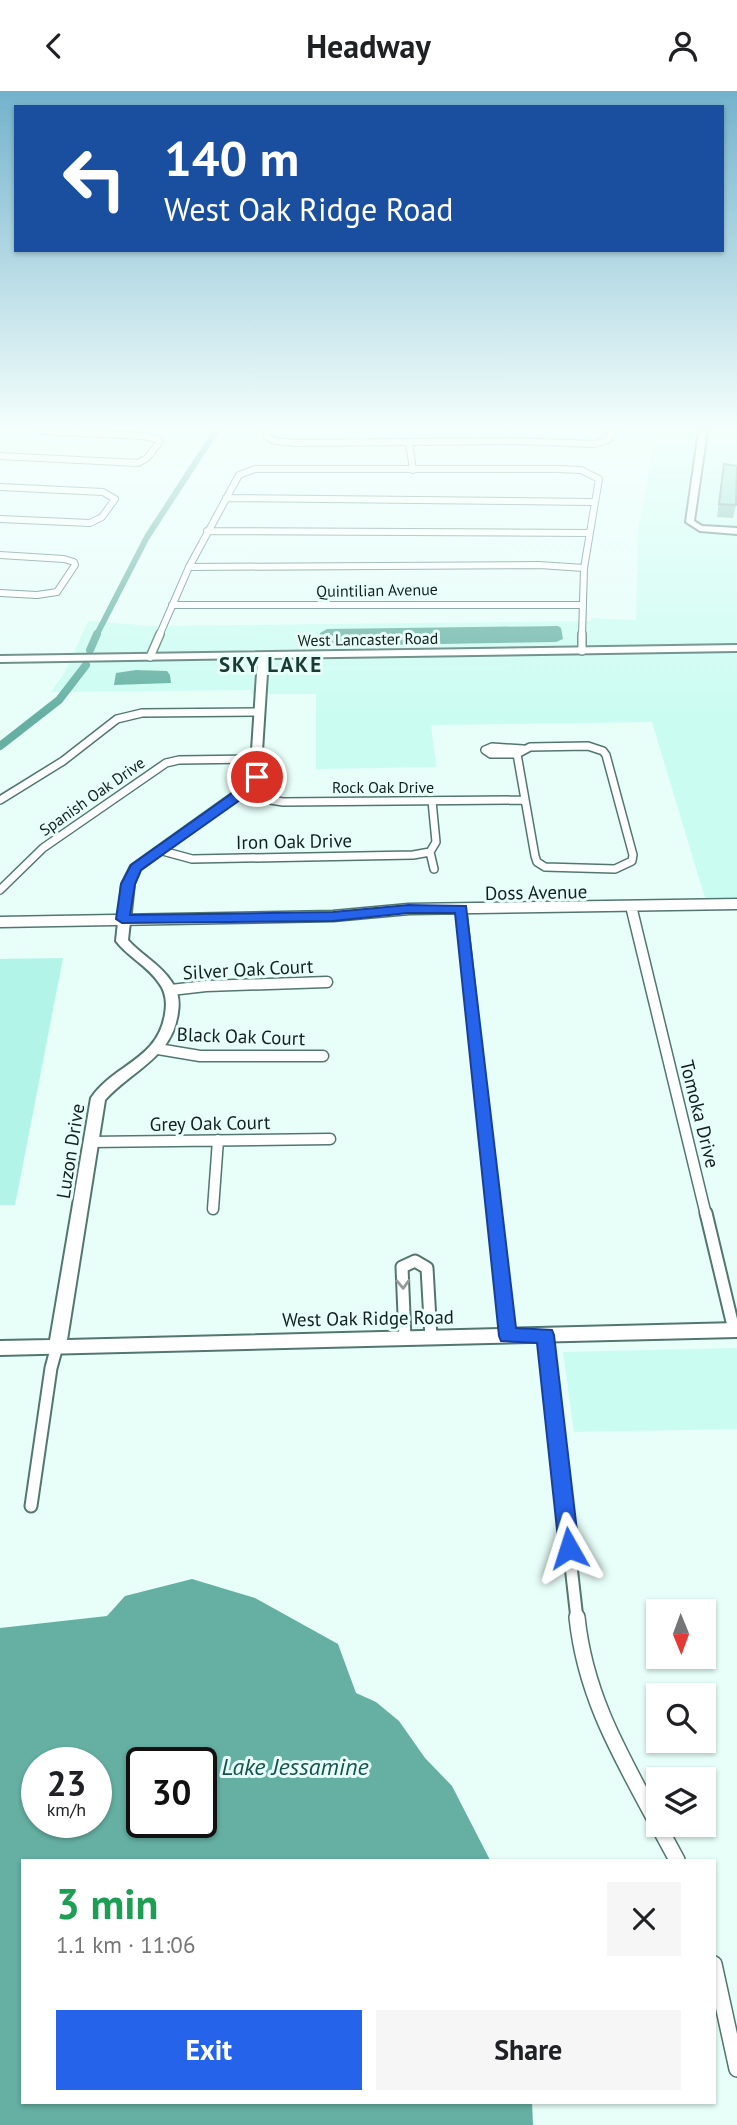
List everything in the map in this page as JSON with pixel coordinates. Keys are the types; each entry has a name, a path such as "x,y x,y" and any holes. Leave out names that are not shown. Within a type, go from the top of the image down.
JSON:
{"street":[{"path":"150,657 210,526"},
{"path":"582,652 584,568 590,526"},
{"path":"697,526 737,531"},
{"path":"207,531 589,533"},
{"path":"0,555 64,559 74,562 75,565 61,589 48,595 0,593"},
{"path":"189,567 539,565 584,568"},
{"name":"Quintilian Avenue","path":"172,605 582,605"},
{"name":"West Lancaster Road","path":"0,659 737,648"},
{"path":"171,991 153,969 131,952 122,940 122,919 128,884 135,868 255,782 263,656"},
{"path":"0,800 63,761 117,719 142,713 260,712"},
{"path":"556,746 588,746 603,751 633,855 632,861 625,867 556,870 537,862 524,800 520,751 556,746"},
{"name":"Spanish Oak Drive","path":"0,890 43,848 166,763 179,760 258,759"},
{"name":"Rock Oak Drive","path":"243,792 258,798 283,802 524,800"},
{"path":"432,801 436,842 430,852 434,869"},
{"name":"Iron Oak Drive","path":"159,850 192,859 413,855 430,852"},
{"name":"Doss Avenue","path":"0,922 333,916 408,909 737,904"},
{"name":"Tomoka Drive","path":"631,906 736,1330"},
{"path":"461,909 508,1336"},
{"name":"Silver Oak Court","path":"171,991 206,986 327,982"},
{"name":"Luzon Drive","path":"57,1346 98,1098 108,1086 135,1070 158,1049 170,1023 171,991"},
{"name":"Black Oak Court","path":"158,1049 200,1056 323,1056"},
{"name":"Grey Oak Court","path":"90,1142 330,1139"},
{"path":"213,1209 218,1140"},
{"path":"405,1338 402,1267 411,1261 420,1261 427,1268 431,1338"},
{"name":"West Oak Ridge Road","path":"0,1348 736,1330"},
{"path":"545,1335 579,1639 590,1687 608,1732 646,1803"},
{"path":"31,1506 51,1368 57,1346"},
{"path":"665,1837 676,1859"},
{"path":"716,1973 737,2069"}],"shaded area":[{"path":"639,526 737,526 737,897 705,898 652,722 431,725 436,767 316,769 316,694 251,694 251,690 51,692 65,672 88,621 154,626 591,621 592,618 636,620"},
{"path":"63,958 15,1205 0,1205 0,959"},
{"path":"737,1348 737,1429 574,1432 563,1352"}],"water":[{"path":"558,626 563,639 556,642 329,646 321,643 320,633 327,629"},
{"path":"136,670 167,671 171,683 114,685 116,673"},
{"name":"Lake Jessamine","path":"192,1579 255,1598 338,1644 356,1693 376,1702 399,1721 425,1758 452,1786 489,1859 21,1859 21,2104 532,2104 533,2125 0,2125 0,1628 107,1616 125,1596"}],"waterway":[{"path":"97,634 154,526"},
{"path":"90,650 97,634"},
{"path":"0,746 59,700 86,665"}],"district":[{"name":"SKY LAKE","path":"271,664"}],"route":[{"path":"257,777 243,792 135,868 128,884 122,919 333,916 408,909 461,909 508,1336 545,1335 569,1548"}]}
